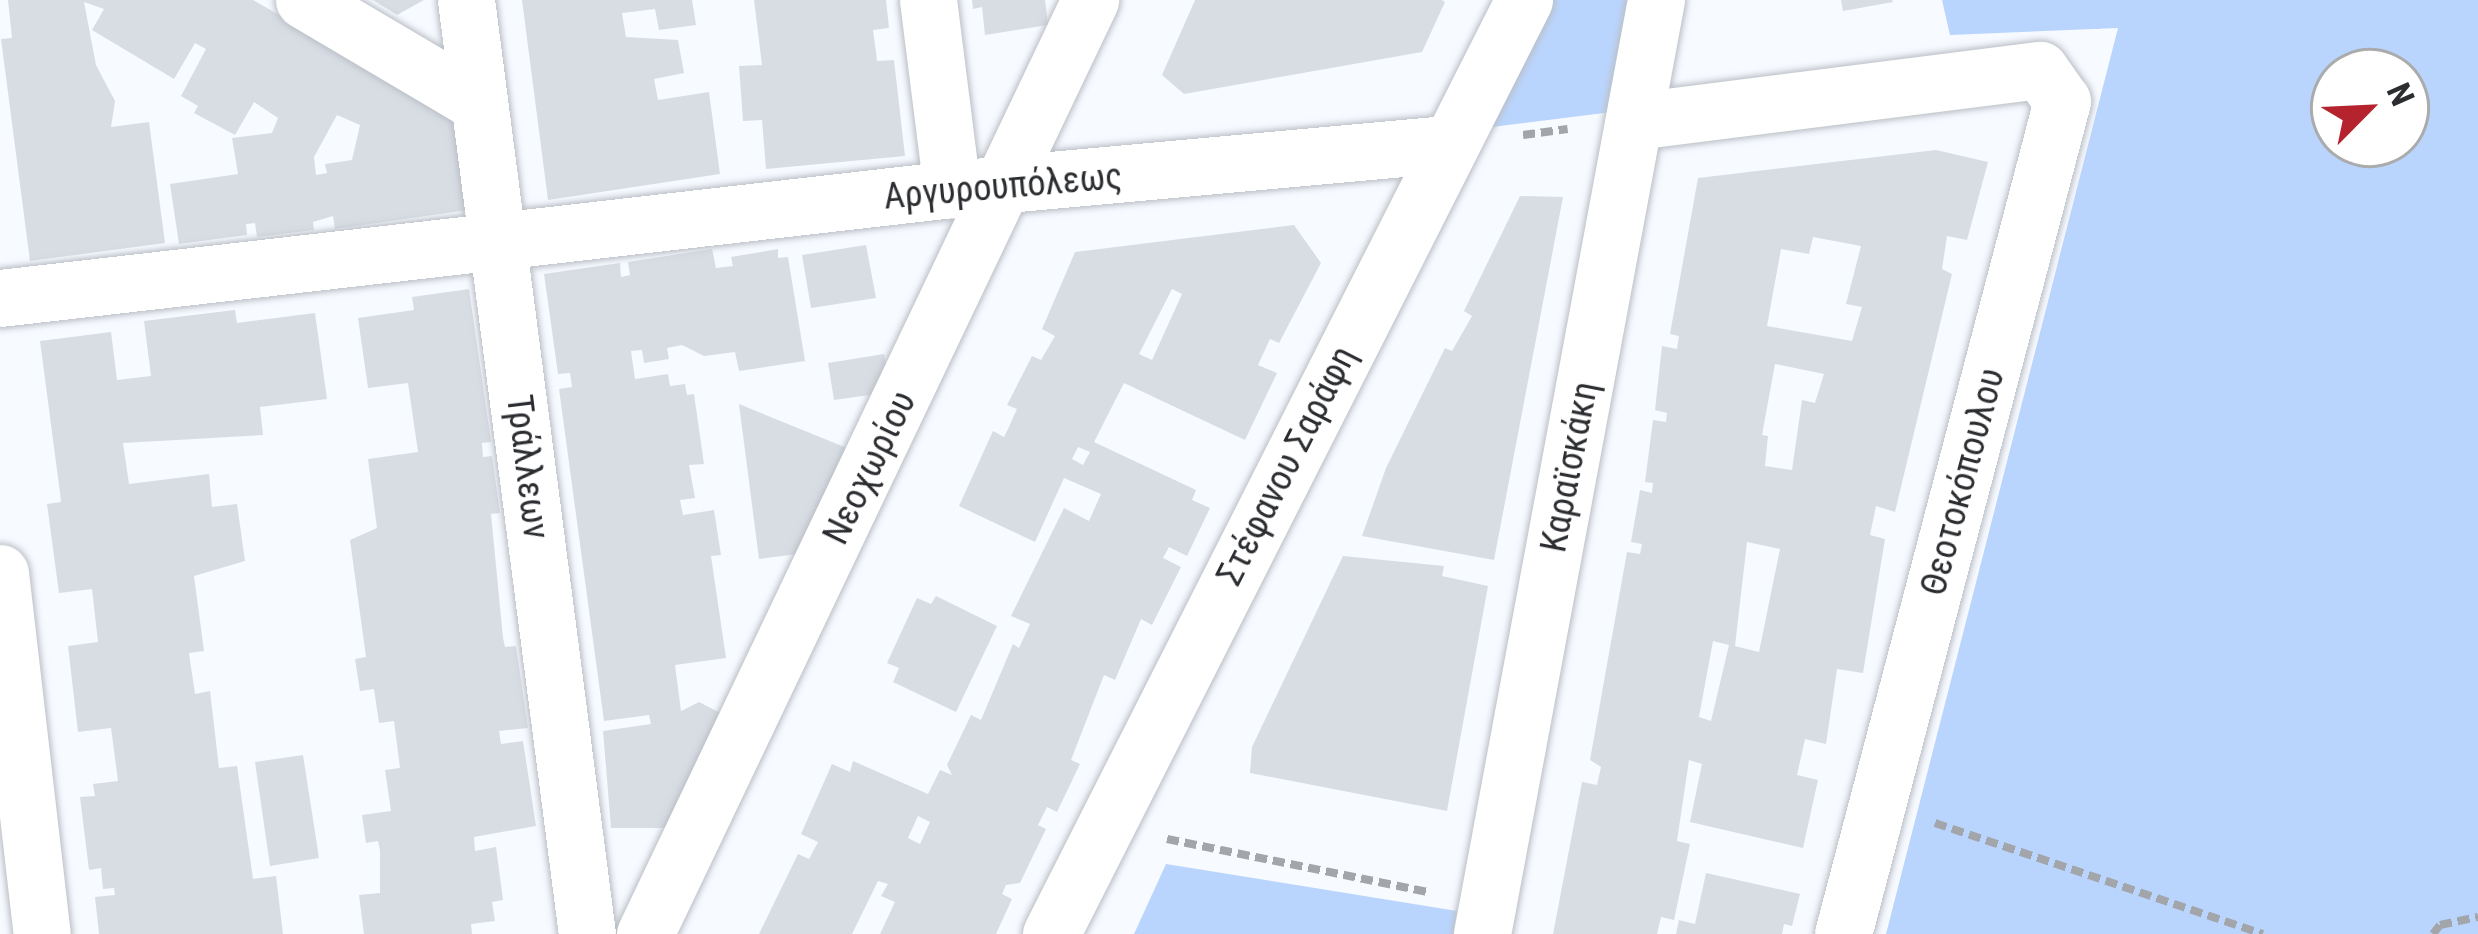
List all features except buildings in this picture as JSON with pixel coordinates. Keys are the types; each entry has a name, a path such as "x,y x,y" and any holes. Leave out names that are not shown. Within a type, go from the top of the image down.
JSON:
{"street":[{"path":"304,0 478,104"},
{"name":"Τράλλεων","path":"466,0 587,934"},
{"path":"928,0 980,188"},
{"name":"Νεοχωρίου","path":"645,934 980,188 1090,0"},
{"name":"Στέφανου Σαράφη","path":"1052,934 1524,0"},
{"name":"Καραϊσκάκη","path":"1485,919 1656,0"},
{"name":"Θεοτοκόπουλου","path":"1635,121 2040,70 2062,101 1843,934"},
{"name":"Αργυρουπόλεως","path":"0,298 980,188 1448,144"},
{"path":"0,573 42,934"}],"path":[{"path":"1448,144 1635,121"},
{"path":"1880,804 2263,934"},
{"path":"1107,826 1485,919"},
{"path":"2434,934 2478,917"}],"shaded area":[{"path":"1553,0 1633,0 1612,112 1492,127"},
{"path":"1942,0 2478,0 2478,934 1886,934 2118,28 1950,35"},
{"path":"1166,864 1457,911 1453,934 1134,934"}]}
